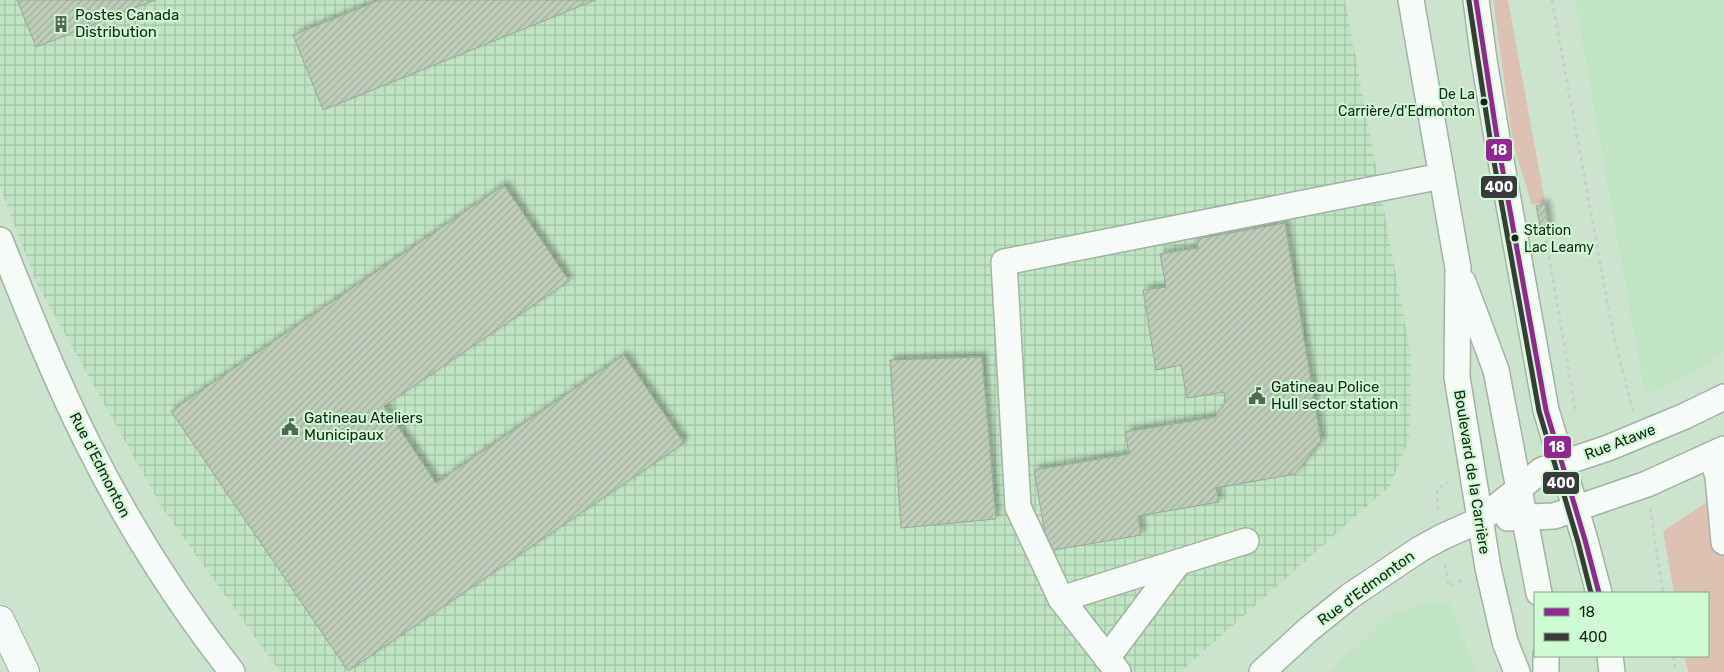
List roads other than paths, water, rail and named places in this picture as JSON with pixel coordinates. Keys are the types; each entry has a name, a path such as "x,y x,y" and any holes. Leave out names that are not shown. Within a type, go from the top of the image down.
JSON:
{"highway":[{"path":"0,620 25,672"}],"street":[{"name":"Boulevard de la Carrière","path":"1412,0 1458,268 1457,377 1493,592 1506,642 1517,672"},
{"path":"1476,0 1498,144 1546,410 1576,508 1599,592"},
{"path":"1178,563 1113,665 1061,599 1018,507 1004,262 1442,176"},
{"name":"Rue d'Edmonton","path":"0,240 41,344 86,442 108,483 130,523 170,585 232,672"},
{"name":"Boulevard de la Carrière","path":"1458,268 1496,370 1539,592"},
{"name":"Rue Atawe","path":"1480,520 1542,470 1608,448 1656,429 1724,397"},
{"path":"1480,520 1554,516 1647,484 1718,452 1718,477 1724,542"},
{"name":"Rue d'Edmonton","path":"1262,672 1309,629 1373,580 1442,537 1480,520"},
{"path":"1061,599 1246,541"},
{"path":"1546,657 1546,672"},
{"path":"1610,657 1612,672"}],"place":[{"name":"Postes Canada Distribution","path":"61,24"},
{"name":"De La Carrière/d'Edmonton","path":"1484,102"},
{"name":"Station Lac Leamy","path":"1515,238"},
{"name":"Gatineau Police Hull sector station","path":"1257,396"},
{"name":"Gatineau Ateliers Municipaux","path":"290,427"}]}
